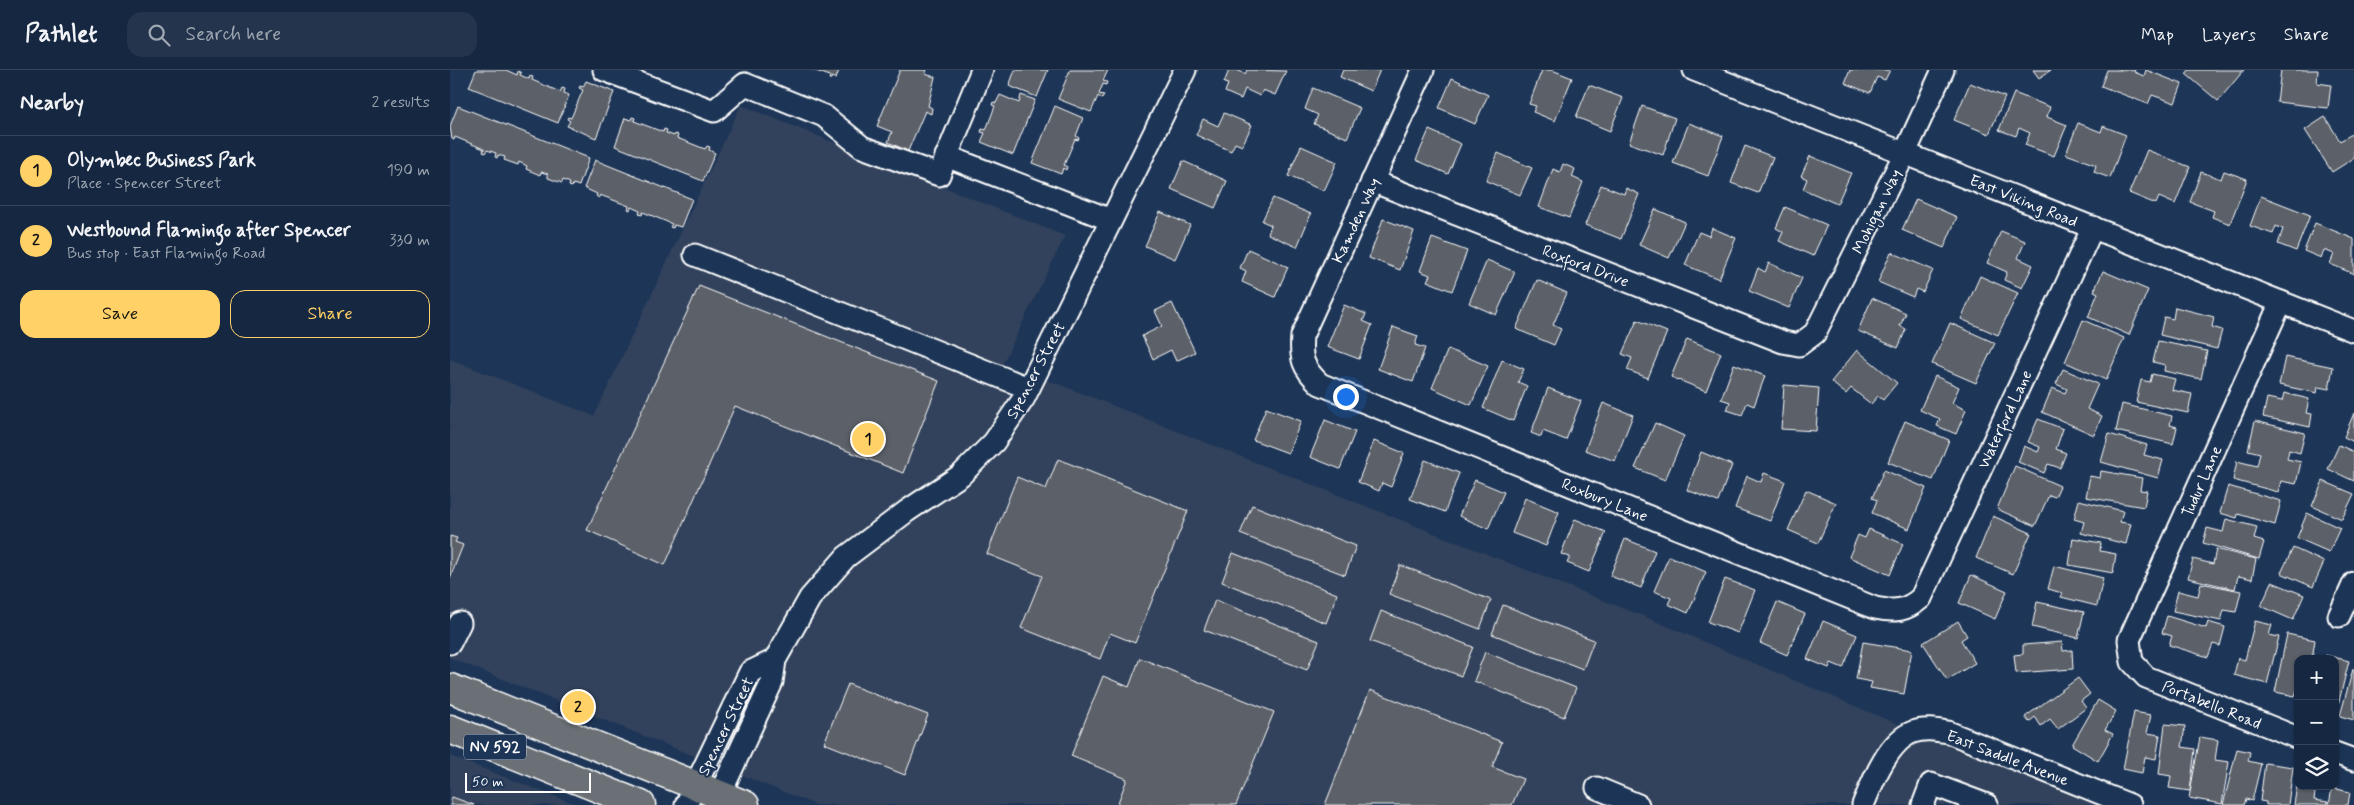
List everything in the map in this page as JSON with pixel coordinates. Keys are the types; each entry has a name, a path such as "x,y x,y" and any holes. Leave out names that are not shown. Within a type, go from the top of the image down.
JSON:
{"main road":[{"name":"NV 592","path":"450,688 704,798 745,805"},
{"name":"NV 592","path":"450,729 641,805"}],"street":[{"path":"604,70 714,111 745,84 824,116 862,147 939,175 982,70"},
{"name":"Spencer Street","path":"704,798 772,682 775,660 810,598 846,557 907,511 961,475 994,442 1028,388 1185,70"},
{"name":"Kamden Way","path":"1306,371 1300,353 1302,336 1424,70"},
{"name":"Mohigan Way","path":"1799,345 1815,333 1905,153 1943,70"},
{"name":"East Viking Road","path":"1707,73 2354,331"},
{"path":"946,156 1111,220"},
{"name":"Roxford Drive","path":"1372,182 1783,342 1799,345"},
{"name":"Waterford Lane","path":"1910,608 1921,598 2093,227"},
{"path":"695,255 1028,388"},
{"name":"Tudur Lane","path":"2132,662 2129,640 2281,302"},
{"name":"Roxbury Lane","path":"1306,371 1320,384 1875,608 1894,612 1910,608"},
{"path":"2339,616 2354,583"},
{"path":"450,643 460,623"},
{"name":"Portabello Road","path":"2132,662 2146,677 2294,736"},
{"name":"East Saddle Avenue","path":"1862,805 1876,774 1896,744 1912,732 1928,729 1948,732 2130,805"},
{"path":"2339,754 2354,760"},
{"path":"1923,805 1931,784 1987,805"},
{"path":"1597,788 1638,805"}],"shaded area":[{"path":"741,105 1065,236 1002,365 1061,385 1653,620 1883,718 2096,805 816,805 450,658 450,359 594,416"},
{"path":"450,756 578,805 450,805"}],"building":[{"path":"476,70 506,70 517,75 518,71 521,73 520,75 529,79 530,76 533,77 532,80 560,92 562,88 565,89 564,93 569,95 558,123 469,87"},
{"path":"813,70 839,70 836,79 832,77 829,79 830,76"},
{"path":"900,70 927,70 925,74 935,77 928,106 932,108 931,114 925,111 908,151 888,142 892,132 877,126"},
{"path":"1015,70 1048,70 1037,97 1009,86"},
{"path":"1070,70 1108,70 1103,81 1107,82 1106,85 1103,84 1099,94 1104,95 1102,99 1098,96 1091,112 1058,99"},
{"path":"1229,70 1237,70 1245,74 1247,70 1286,71 1275,95 1263,90 1260,96 1245,89 1241,99 1225,92 1228,84 1224,83"},
{"path":"1343,70 1380,70 1371,91 1340,77"},
{"path":"1542,70 1552,70 1572,78 1555,121 1533,112 1536,106 1529,104"},
{"path":"1850,70 1890,70 1885,80 1877,77 1870,93 1845,83"},
{"path":"2033,70 2051,70 2039,78"},
{"path":"2107,70 2135,70 2134,72 2144,76 2146,70 2182,84 2175,103 2152,95 2148,104 2101,86"},
{"path":"2189,70 2244,70 2218,101 2186,74"},
{"path":"2281,70 2318,70 2317,83 2331,85 2328,108 2277,102"},
{"path":"1452,78 1488,95 1475,124 1439,108"},
{"path":"586,81 614,92 596,138 567,126 570,121 567,119 568,117 571,118 583,90 579,88 580,86 583,87"},
{"path":"1970,83 2005,97 1989,134 1954,120"},
{"path":"1589,85 1623,98 1610,131 1576,117"},
{"path":"1313,88 1360,108 1347,138 1314,124 1318,115 1305,109"},
{"path":"2014,93 2050,107 2047,117 2067,125 2054,156 2025,145 2030,133 2019,128 2016,136 1999,130"},
{"path":"1000,95 1019,103 1021,95 1035,100 1013,155 981,142 985,133 981,132 982,129 986,130 995,106 992,105 993,102 996,103"},
{"path":"458,106 589,158 579,186 573,184 572,187 569,186 570,183 563,180 562,183 548,178 548,174 541,172 540,175 526,169 527,166 519,162 518,165 504,160 505,157 498,155 497,158 495,157 496,153 487,150 485,153 483,152 484,149 455,137 454,140 452,139 450,126"},
{"path":"1055,106 1083,118 1076,136 1079,138 1078,140 1075,139 1064,165 1067,167 1066,170 1063,168 1061,174 1032,163"},
{"path":"1642,106 1675,118 1663,155 1629,143"},
{"path":"1224,113 1252,125 1242,146 1235,143 1231,151 1196,135 1203,119 1218,126"},
{"path":"632,117 635,118 634,121 663,132 664,129 667,130 666,133 674,136 675,134 678,135 677,138 705,149 707,146 710,147 709,150 715,153 703,181 615,146 625,118 631,120"},
{"path":"2325,117 2340,141 2352,134 2354,137 2354,158 2332,172 2305,130"},
{"path":"1689,123 1723,136 1708,176 1673,163"},
{"path":"2078,123 2101,132 2103,126 2126,135 2110,178 2094,172 2096,165 2066,154"},
{"path":"1429,130 1461,144 1448,174 1416,160"},
{"path":"1301,146 1337,162 1324,191 1288,176"},
{"path":"1745,146 1773,157 1758,193 1731,183"},
{"path":"2147,150 2190,167 2175,204 2159,197 2156,204 2129,193"},
{"path":"1498,153 1532,168 1520,195 1486,181"},
{"path":"1810,156 1851,173 1837,204 1803,189 1807,179 1801,176"},
{"path":"595,160 692,199 681,227 674,225 673,228 670,227 672,224 643,212 642,215 639,214 640,211 631,207 630,210 628,209 629,206 600,195 599,198 596,196 597,194 584,188"},
{"path":"1183,161 1227,181 1215,208 1171,189"},
{"path":"1563,164 1575,169 1572,177 1583,182 1569,218 1539,207 1553,169 1560,172"},
{"path":"2224,171 2247,179 2230,224 2212,217 2214,211 2190,202 2201,172 2221,179"},
{"path":"1601,185 1624,194 1626,188 1639,194 1621,239 1585,225"},
{"path":"2261,196 2310,215 2296,251 2278,244 2283,229 2276,226 2273,234 2250,226"},
{"path":"1273,198 1311,214 1297,247 1268,234 1271,225 1262,221"},
{"path":"1916,199 1957,217 1944,248 1902,230"},
{"path":"1785,207 1827,225 1813,256 1779,241 1783,232 1776,228"},
{"path":"1655,209 1685,222 1669,258 1639,245"},
{"path":"1160,212 1190,225 1175,259 1145,246"},
{"path":"1383,219 1414,231 1400,270 1369,258"},
{"path":"2315,223 2354,239 2354,274 2330,264 2334,254 2324,250 2321,258 2304,251"},
{"path":"1712,228 1736,238 1719,279 1685,265 1699,232 1709,236"},
{"path":"2001,231 2025,241 2018,258 2033,265 2022,288 2004,280 2007,272 1987,263"},
{"path":"1432,238 1467,251 1452,291 1427,281 1430,275 1420,271"},
{"path":"1248,249 1288,267 1275,297 1242,282 1246,271 1240,268"},
{"path":"1891,252 1933,270 1923,292 1916,289 1913,297 1878,282"},
{"path":"1487,260 1515,272 1496,315 1469,303"},
{"path":"1769,263 1802,278 1789,308 1749,291 1758,268 1765,272"},
{"path":"2103,271 2148,290 2129,335 2088,317 2098,293 2094,291"},
{"path":"1980,276 2018,293 1998,335 1961,319"},
{"path":"1537,280 1567,293 1553,325 1561,329 1554,345 1516,329"},
{"path":"699,286 939,381 903,473 735,406 665,565 587,530"},
{"path":"1872,298 1906,313 1900,326 1906,329 1898,348 1858,331"},
{"path":"1172,303 1195,352 1176,361 1171,350 1153,359 1142,336 1162,326 1155,311"},
{"path":"1344,305 1366,314 1363,321 1372,325 1359,359 1327,347"},
{"path":"2175,307 2214,317 2212,327 2222,330 2217,349 2160,335 2164,317 2173,319"},
{"path":"1637,320 1667,332 1648,378 1627,370 1632,358 1622,354"},
{"path":"2083,320 2124,338 2106,380 2065,362"},
{"path":"1950,323 1995,343 1976,383 1932,364"},
{"path":"1393,327 1418,336 1415,345 1425,348 1413,382 1378,369"},
{"path":"1687,339 1721,353 1706,391 1671,377"},
{"path":"2158,341 2207,351 2201,379 2164,371 2165,365 2153,362"},
{"path":"1448,349 1488,366 1471,405 1432,388"},
{"path":"1857,350 1897,383 1883,400 1878,396 1871,404 1851,388 1846,394 1831,382"},
{"path":"2285,357 2333,367 2329,389 2318,387 2317,393 2279,385"},
{"path":"1502,360 1524,369 1518,382 1527,386 1513,421 1483,408"},
{"path":"1734,364 1765,376 1754,406 1747,403 1742,415 1727,410 1730,402 1721,399"},
{"path":"2063,369 2098,384 2087,409 2102,416 2094,435 2042,412 2052,388 2065,393 2067,389 2056,384"},
{"path":"2152,374 2175,379 2172,390 2192,394 2188,413 2136,402 2141,380 2150,382"},
{"path":"1935,376 1959,387 1952,403 1966,410 1956,434 1937,426 1940,419 1920,410"},
{"path":"1784,385 1819,388 1816,431 1781,429"},
{"path":"1548,388 1581,401 1566,440 1543,431 1541,437 1531,433"},
{"path":"2284,393 2309,399 2306,413 2312,414 2310,427 2263,417 2267,398 2282,401"},
{"path":"1603,403 1633,415 1615,461 1585,450"},
{"path":"2122,404 2172,416 2170,425 2177,427 2173,444 2116,431"},
{"path":"1266,408 1301,421 1288,453 1253,440"},
{"path":"2354,413 2354,442 2344,437"},
{"path":"2038,419 2063,429 2056,449 2066,453 2060,468 2048,464 2044,473 2018,462 2024,446 2038,452 2040,447 2028,442"},
{"path":"1325,420 1355,432 1340,469 1310,457"},
{"path":"1905,421 1949,440 1933,480 1888,462"},
{"path":"2255,421 2305,433 2300,453 2289,450 2287,459 2301,462 2296,484 2281,481 2278,492 2233,480 2237,461 2257,466 2260,453 2248,450"},
{"path":"1655,423 1684,436 1665,480 1635,468"},
{"path":"2109,434 2147,445 2144,455 2163,460 2158,478 2101,462"},
{"path":"1374,441 1404,453 1391,487 1382,483 1379,491 1358,482"},
{"path":"2339,445 2354,452 2354,481 2328,469"},
{"path":"1701,452 1732,465 1718,502 1687,490"},
{"path":"1058,459 1188,511 1135,643 1110,633 1100,659 1021,628 1042,576 987,554 1017,477 1046,489"},
{"path":"1425,460 1459,473 1445,512 1410,499"},
{"path":"2015,466 2060,486 2055,497 2049,495 2035,526 1997,509"},
{"path":"1884,470 1926,488 1909,529 1872,513 1877,500 1872,498"},
{"path":"2101,471 2142,478 2140,490 2147,491 2144,507 2086,497 2090,476 2100,478"},
{"path":"1764,473 1785,481 1770,521 1735,508 1747,476 1761,482"},
{"path":"1475,480 1504,492 1488,529 1459,516"},
{"path":"2323,481 2354,494 2342,519 2312,506"},
{"path":"2228,486 2281,501 2275,525 2238,514 2237,518 2220,513"},
{"path":"1806,490 1836,503 1818,543 1788,530"},
{"path":"1525,498 1559,512 1546,546 1512,533"},
{"path":"2079,500 2123,511 2120,522 2131,524 2126,544 2081,533 2084,522 2074,519"},
{"path":"1252,505 1356,546 1345,575 1240,534"},
{"path":"2307,513 2340,528 2329,552 2297,538"},
{"path":"1993,516 2031,533 2013,574 1976,558"},
{"path":"1575,519 1606,532 1589,572 1567,563 1570,557 1561,554"},
{"path":"2226,519 2257,527 2254,539 2264,542 2259,559 2203,543 2207,528 2223,532"},
{"path":"1869,529 1903,544 1890,575 1849,557 1858,535 1865,538"},
{"path":"450,536 457,538 455,542 463,545 450,578"},
{"path":"2073,538 2101,543 2100,551 2116,554 2113,573 2069,565"},
{"path":"1625,539 1655,551 1641,588 1610,576"},
{"path":"2293,548 2324,562 2313,587 2281,573"},
{"path":"2216,549 2256,559 2252,579 2238,576 2235,589 2188,578 2193,559 2213,564"},
{"path":"1233,553 1337,594 1326,623 1222,582"},
{"path":"1669,556 1706,572 1688,613 1668,604 1671,598 1654,591"},
{"path":"1400,565 1491,600 1480,629 1389,594"},
{"path":"2054,566 2103,578 2097,606 2061,597 2062,593 2048,589"},
{"path":"1971,575 2007,591 1995,619 1959,603"},
{"path":"1725,579 1755,590 1738,633 1708,622"},
{"path":"2272,582 2304,595 2293,620 2261,606"},
{"path":"2201,583 2241,591 2236,612 2224,610 2221,621 2173,611 2178,591 2198,596"},
{"path":"1215,600 1319,641 1307,670 1204,630"},
{"path":"1777,602 1805,614 1787,655 1760,643"},
{"path":"2037,602 2084,612 2078,638 2032,627"},
{"path":"1503,605 1594,640 1583,669 1492,634"},
{"path":"1381,611 1473,647 1461,676 1370,641"},
{"path":"2167,616 2206,628 2208,622 2225,627 2220,646 2213,644 2208,657 2169,645 2172,636 2162,633"},
{"path":"1823,621 1857,635 1843,668 1831,663 1829,668 1807,659"},
{"path":"1958,621 1967,636 1961,640 1975,663 1947,680 1923,643"},
{"path":"2255,621 2272,625 2269,635 2279,637 2267,684 2234,675 2238,658 2245,660"},
{"path":"2287,634 2315,640 2313,655 2294,655 2294,696 2275,692"},
{"path":"1863,642 1912,650 1904,694 1870,688 1872,682 1856,679"},
{"path":"2062,642 2063,651 2072,650 2073,669 2016,673 2014,655 2023,654 2023,645"},
{"path":"1485,652 1576,688 1564,717 1474,681"},
{"path":"1140,658 1274,712 1236,805 1117,805 1127,779 1071,756 1103,676 1129,687"},
{"path":"2339,658 2349,661 2339,701"},
{"path":"2354,669 2354,720 2340,716"},
{"path":"2078,678 2090,694 2081,701 2086,708 2058,729 2050,719 2041,726 2035,717 2029,722 2025,717"},
{"path":"848,684 928,715 905,775 824,743"},
{"path":"1370,690 1502,742 1492,767 1523,779 1512,805 1325,805"},
{"path":"2098,700 2116,711 2105,730 2113,734 2098,761 2072,745"},
{"path":"2134,712 2151,715 2147,733 2160,735 2156,759 2145,757 2142,773 2123,769"},
{"path":"2165,724 2185,726 2182,747 2195,749 2190,791 2169,788 2171,776 2159,774"},
{"path":"2200,737 2218,740 2215,760 2229,762 2222,804 2189,798"},
{"path":"2237,749 2250,752 2248,761 2261,764 2252,801 2246,799 2244,805 2223,805"},
{"path":"2265,763 2293,767 2288,805 2266,805 2266,802 2260,801"},
{"path":"2296,790 2315,790 2314,800 2328,802 2327,805 2294,805"},
{"path":"2332,790 2350,792 2348,805 2329,805"},
{"path":"452,797 474,805 450,805"}],"place":[{"name":"Olymbec Business Park","path":"868,439"},
{"name":"Westbound Flamingo after Spencer","path":"578,707"}]}
